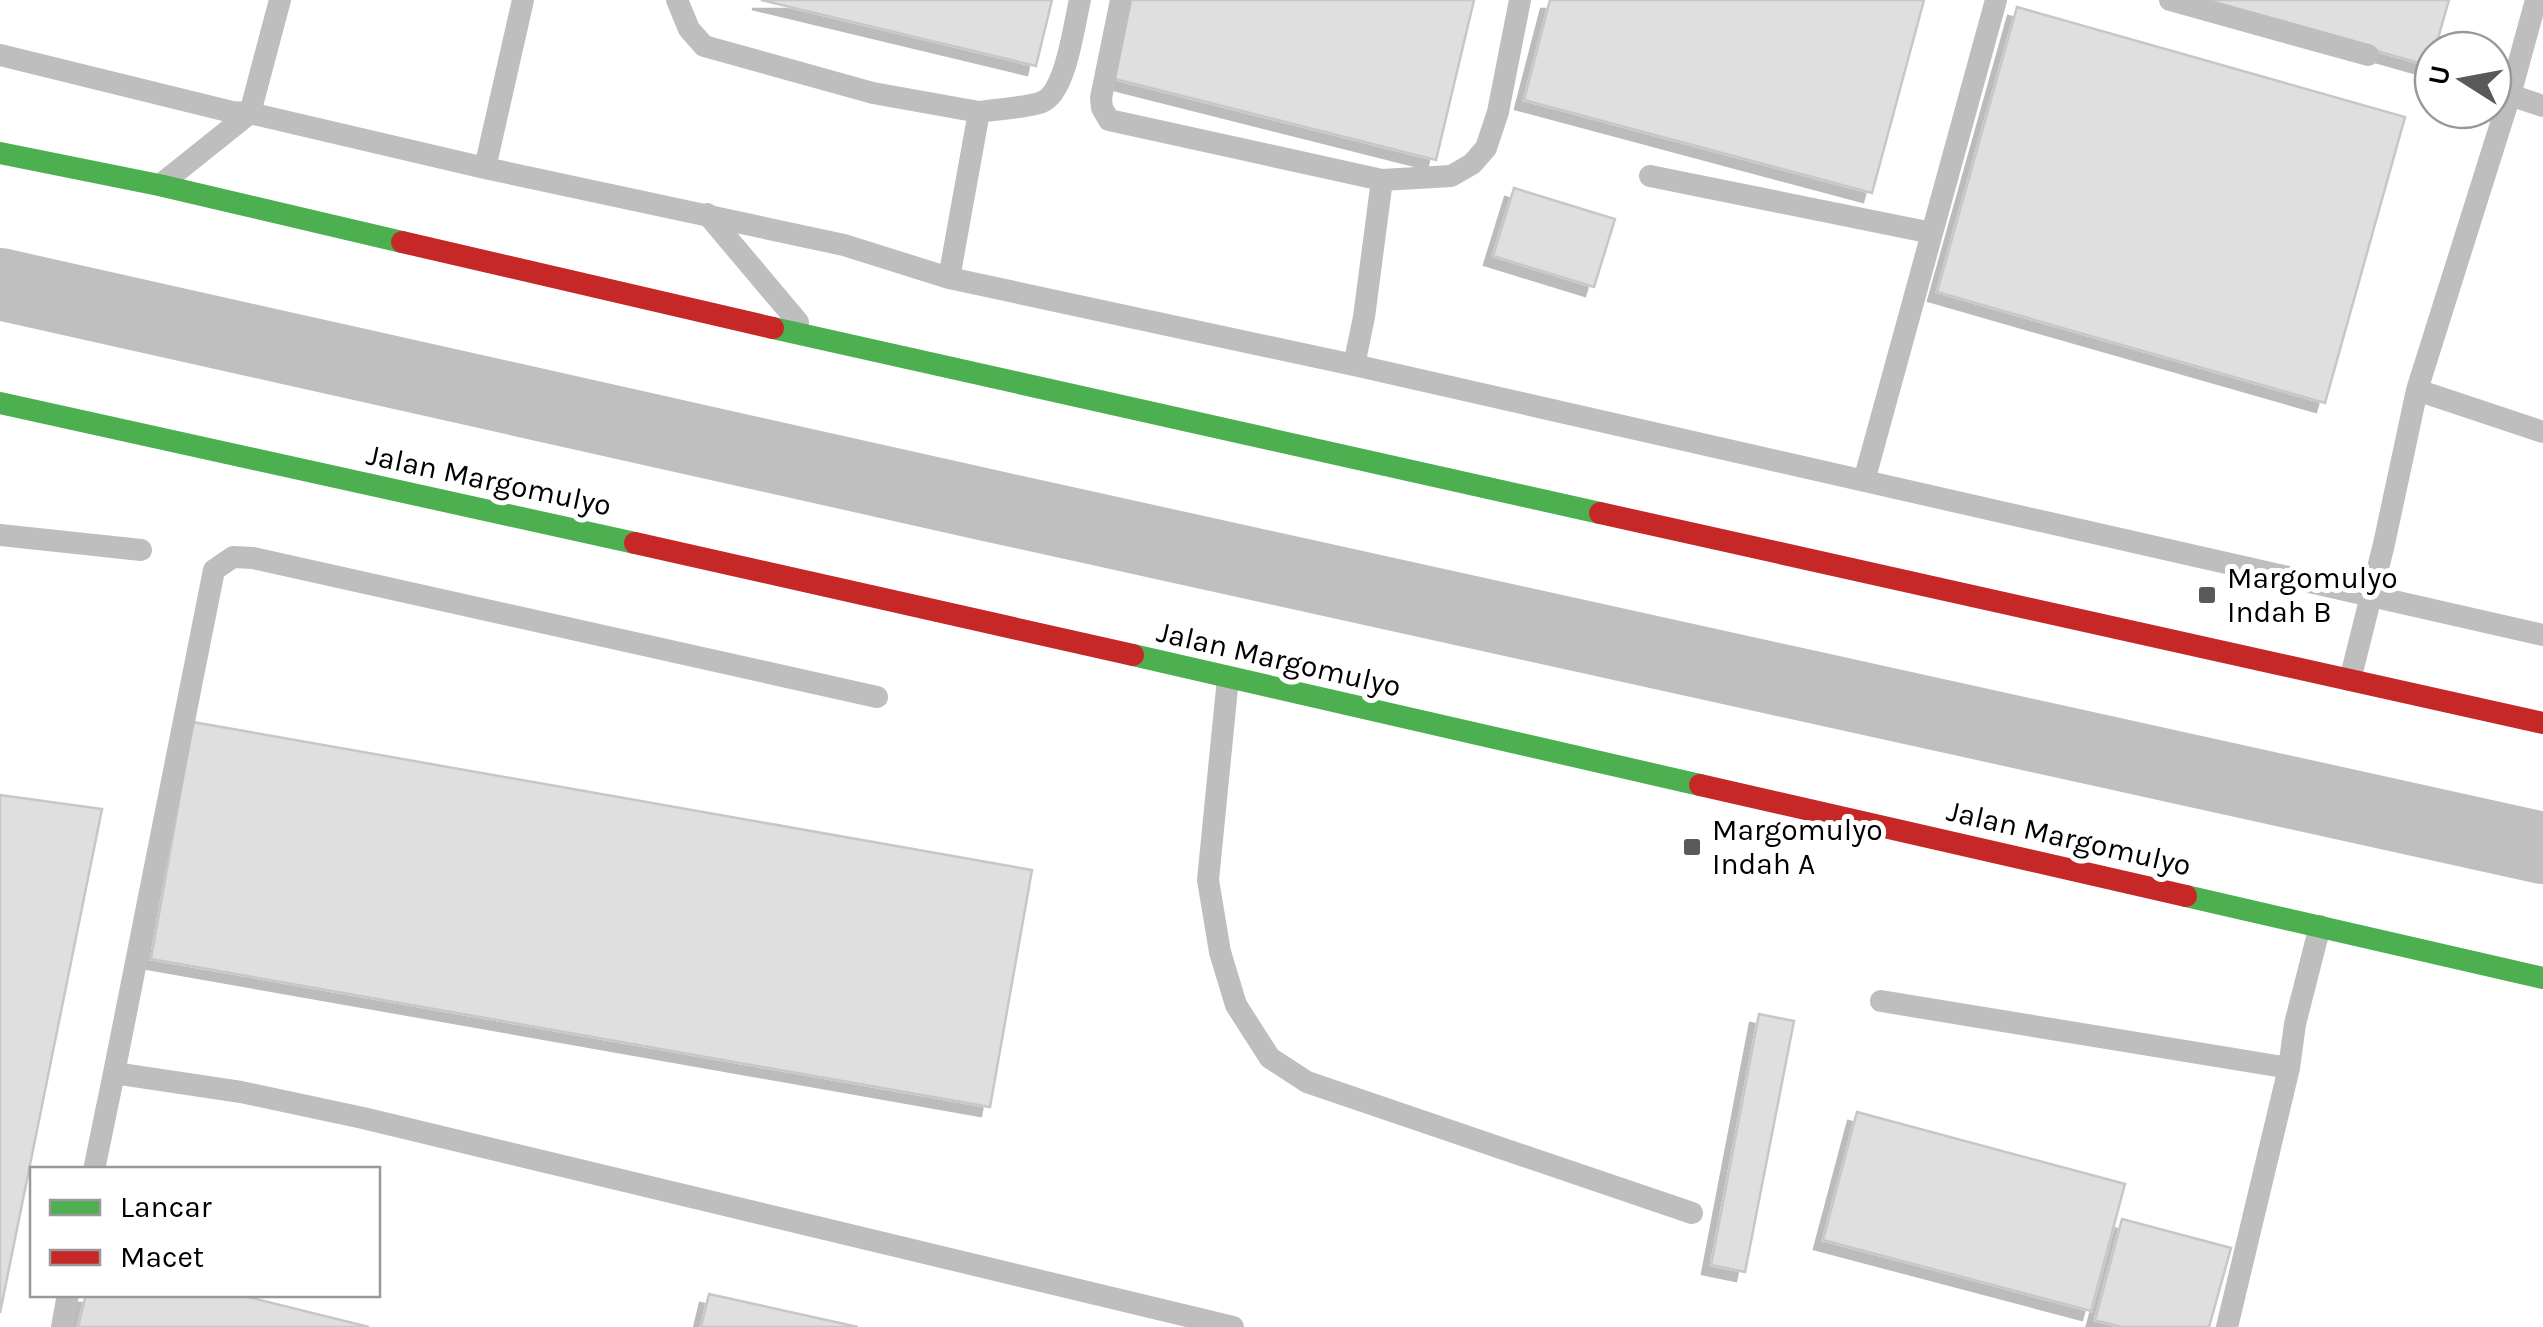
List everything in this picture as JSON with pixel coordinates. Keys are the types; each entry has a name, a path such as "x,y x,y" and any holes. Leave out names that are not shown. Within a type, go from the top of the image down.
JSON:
{"main road":[{"path":"0,154 159,186 811,337 2543,723"},
{"name":"Jalan Margomulyo","path":"0,403 887,599 2543,978"}],"lane":[{"path":"159,186 250,112 280,0"},
{"path":"485,168 523,0"},
{"path":"677,0 689,30 704,46 873,93 979,112 1043,102 1052,96 1064,68 1080,0"},
{"path":"1122,0 1101,98 1109,120 1382,180 1451,176 1472,164 1486,148 1498,112 1520,0"},
{"path":"1864,482 1996,0"},
{"path":"2170,0 2368,54"},
{"path":"2513,84 2536,0"},
{"path":"0,56 232,112 250,112 485,168 844,245 948,278 1354,365 2543,635"},
{"path":"2513,96 2543,106"},
{"path":"948,278 979,112"},
{"path":"2350,680 2417,390 2499,130"},
{"path":"1650,176 1932,233"},
{"path":"1354,365 1382,180"},
{"path":"707,214 811,337"},
{"path":"2417,390 2543,432"},
{"path":"0,535 141,550"},
{"path":"95,1167 214,570 233,557 253,558 877,697"},
{"path":"1228,678 1208,880 1220,952 1236,1006 1270,1058 1307,1082 1692,1213"},
{"path":"2227,1327 2320,926"},
{"path":"1881,1001 2289,1068"},
{"path":"114,1073 241,1092 363,1118 1233,1327"},
{"path":"62,1327 67,1297"}],"building":[{"path":"761,0 1052,0 1036,66"},
{"path":"1125,0 1474,0 1436,160 1107,77"},
{"path":"1550,0 1924,0 1872,193 1524,100"},
{"path":"2197,0 2449,0 2440,30 2413,30 2413,61"},
{"path":"2017,7 2405,117 2325,403 1937,292"},
{"path":"1514,188 1615,219 1594,287 1493,256"},
{"path":"193,722 1032,870 990,1107 151,959"},
{"path":"0,795 102,809 0,1313"},
{"path":"1759,1014 1794,1021 1745,1272 1711,1265"},
{"path":"1857,1112 2125,1184 2091,1311 1823,1240"},
{"path":"2122,1219 2231,1248 2209,1327 2121,1327 2095,1320"},
{"path":"709,1294 858,1327 701,1327"},
{"path":"85,1297 248,1297 369,1327 78,1327"}],"waterway":[{"path":"0,284 2543,848"}],"traffic: fast":[{"path":"0,153 159,185 402,242"},
{"path":"773,328 1600,513"},
{"path":"0,403 635,543"},
{"path":"1133,655 1700,785"},
{"path":"2186,896 2543,978"}],"traffic: jam":[{"path":"402,242 773,328"},
{"path":"1600,513 2543,723"},
{"path":"635,543 1133,655"},
{"path":"1700,785 2186,896"}],"place":[{"name":"Margomulyo Indah B","path":"2207,595"},
{"name":"Margomulyo Indah A","path":"1692,847"}]}
